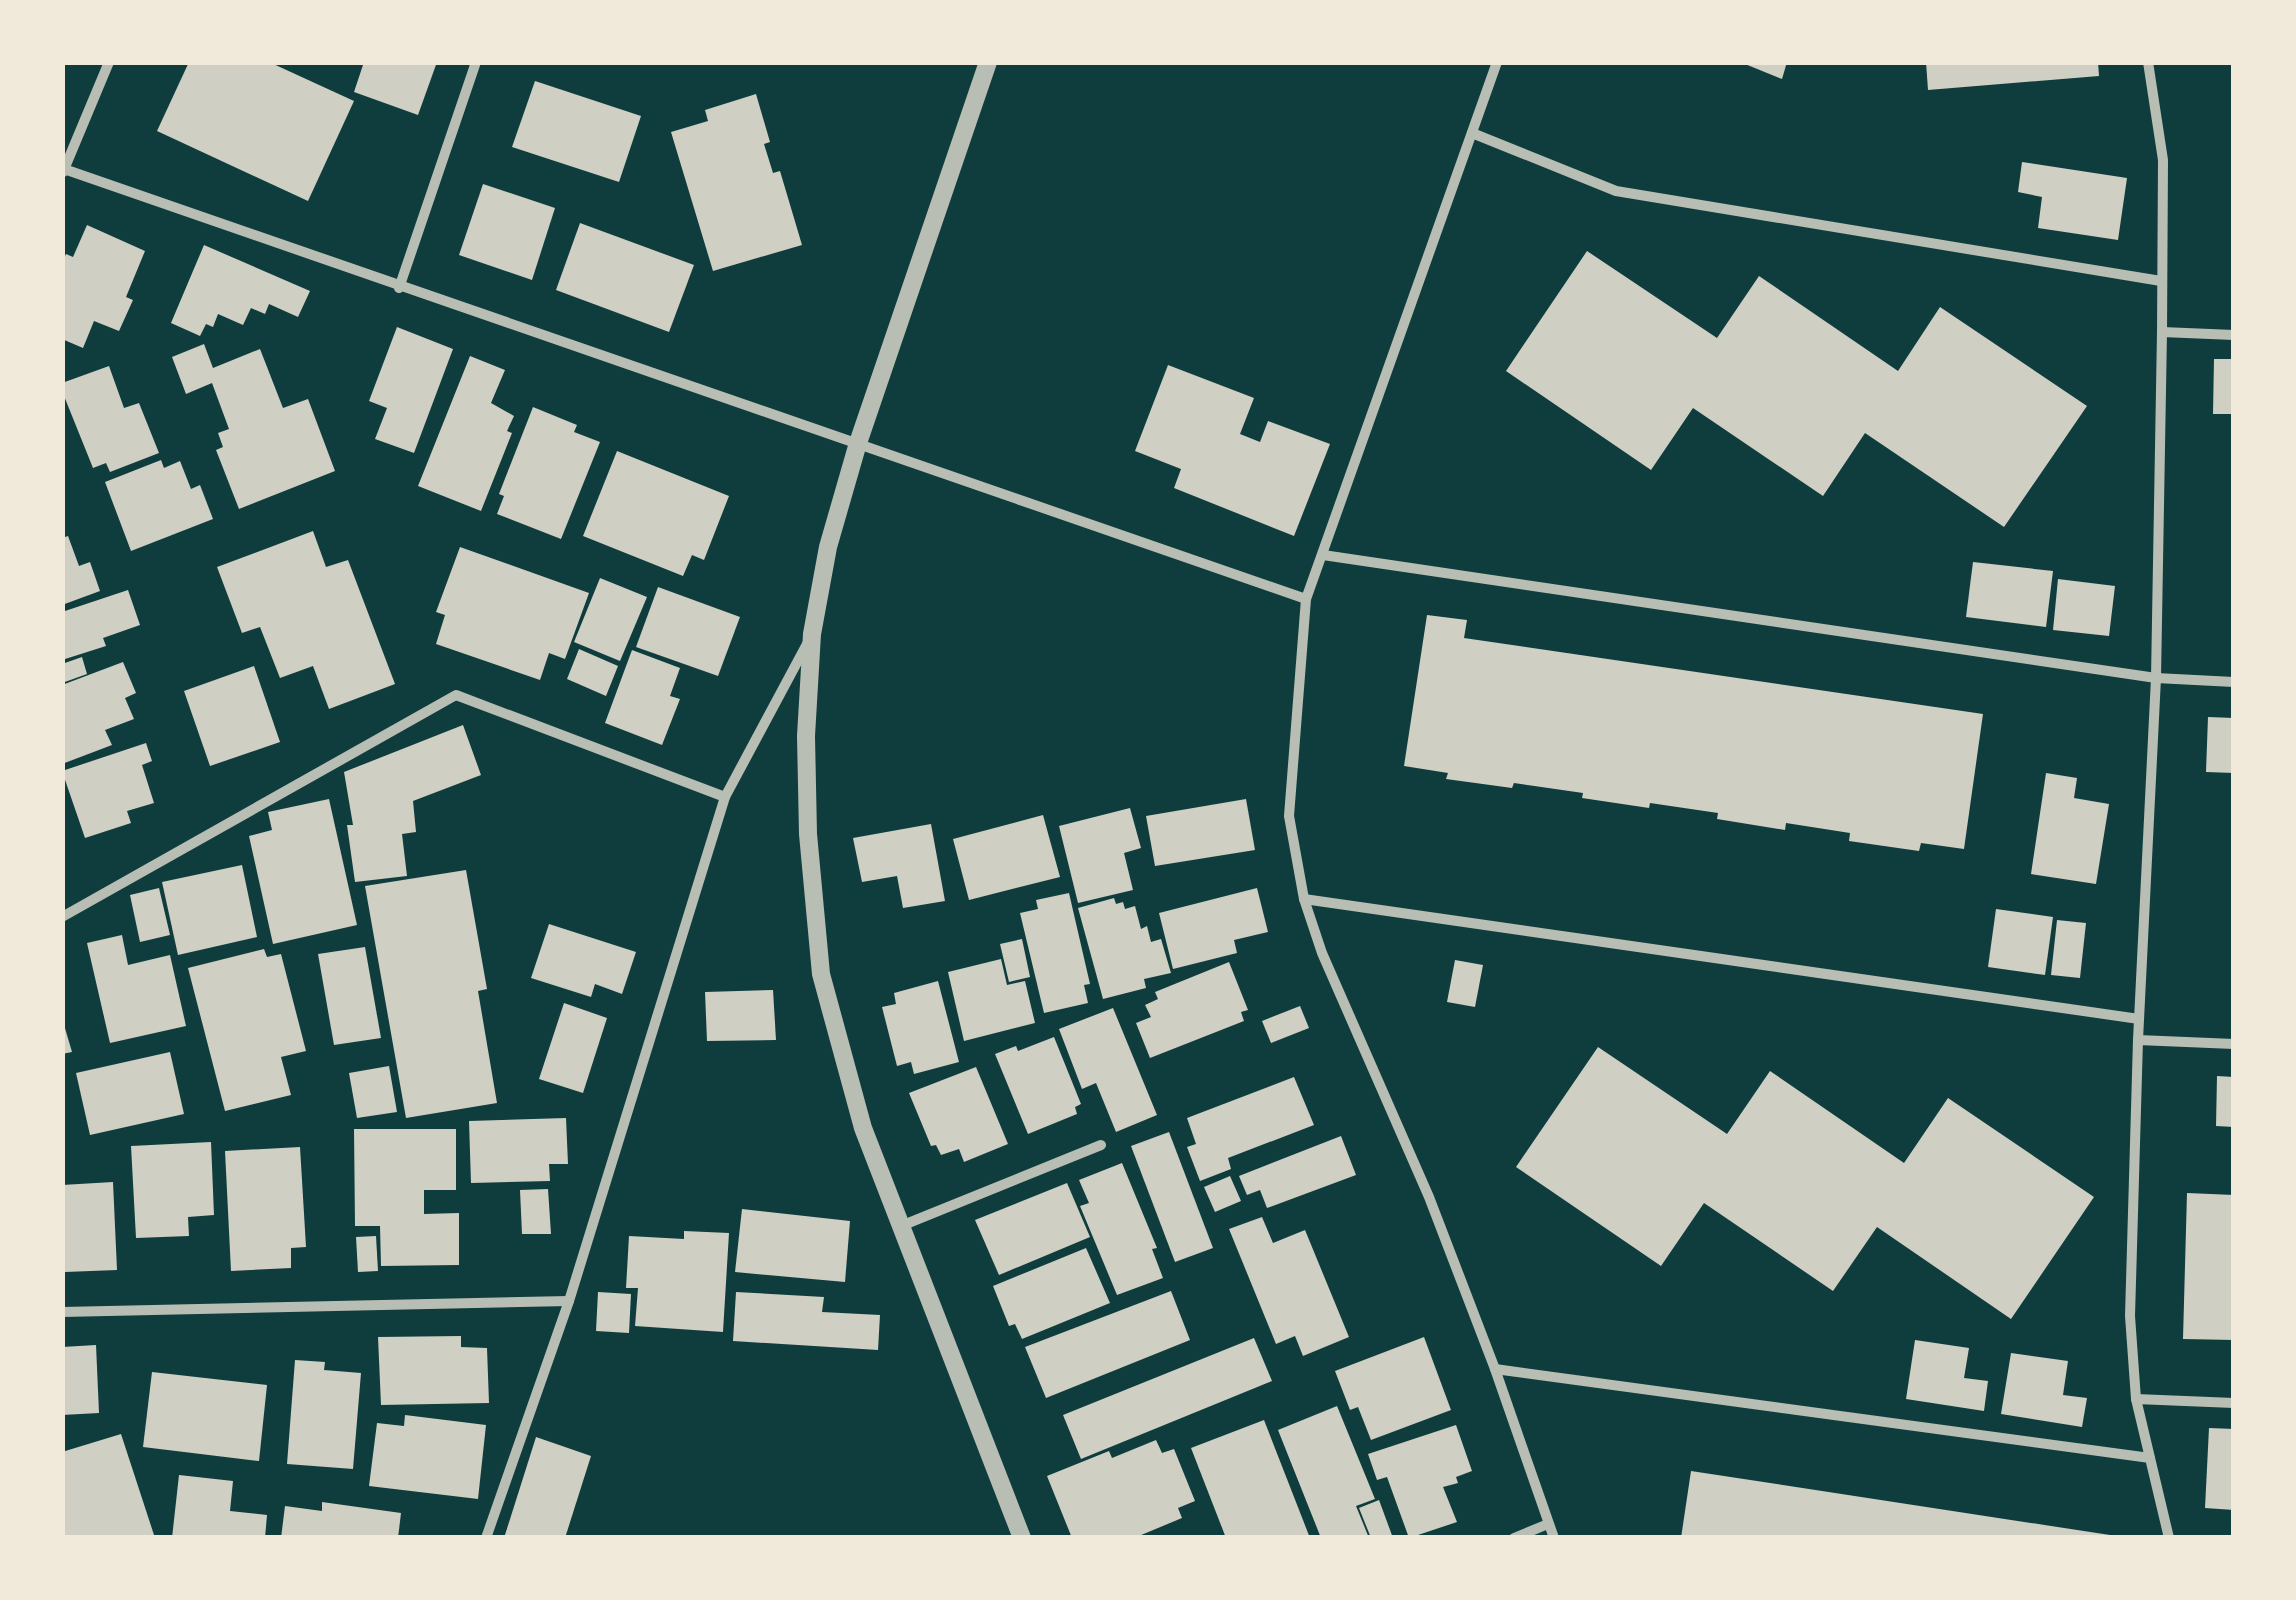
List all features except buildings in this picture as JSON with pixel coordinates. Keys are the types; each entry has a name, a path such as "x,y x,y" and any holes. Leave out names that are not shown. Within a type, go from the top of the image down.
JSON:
{"street":[{"path":"109,62 63,171 1306,599"},
{"path":"399,288 476,62"},
{"path":"988,62 858,443 828,546 812,634 806,736 821,974 864,1128 1022,1538"},
{"path":"1497,62 1306,599 1289,816 1304,899 1322,953 1429,1198 1554,1538"},
{"path":"2148,62 2163,160 2162,332 2156,678 2138,1040 2130,1316 2136,1399 2169,1538"},
{"path":"1472,133 1616,191 2161,281"},
{"path":"2162,332 2234,335"},
{"path":"1323,555 2156,678 2234,682"},
{"path":"486,1538 568,1301 725,796 812,634"},
{"path":"62,917 456,695 725,796"},
{"path":"1304,899 2139,1019"},
{"path":"2138,1040 2234,1044"},
{"path":"901,1226 1101,1145"},
{"path":"62,1312 568,1301"},
{"path":"1495,1369 2150,1458"},
{"path":"2136,1399 2234,1403"},
{"path":"1514,1538 1548,1524"}]}
